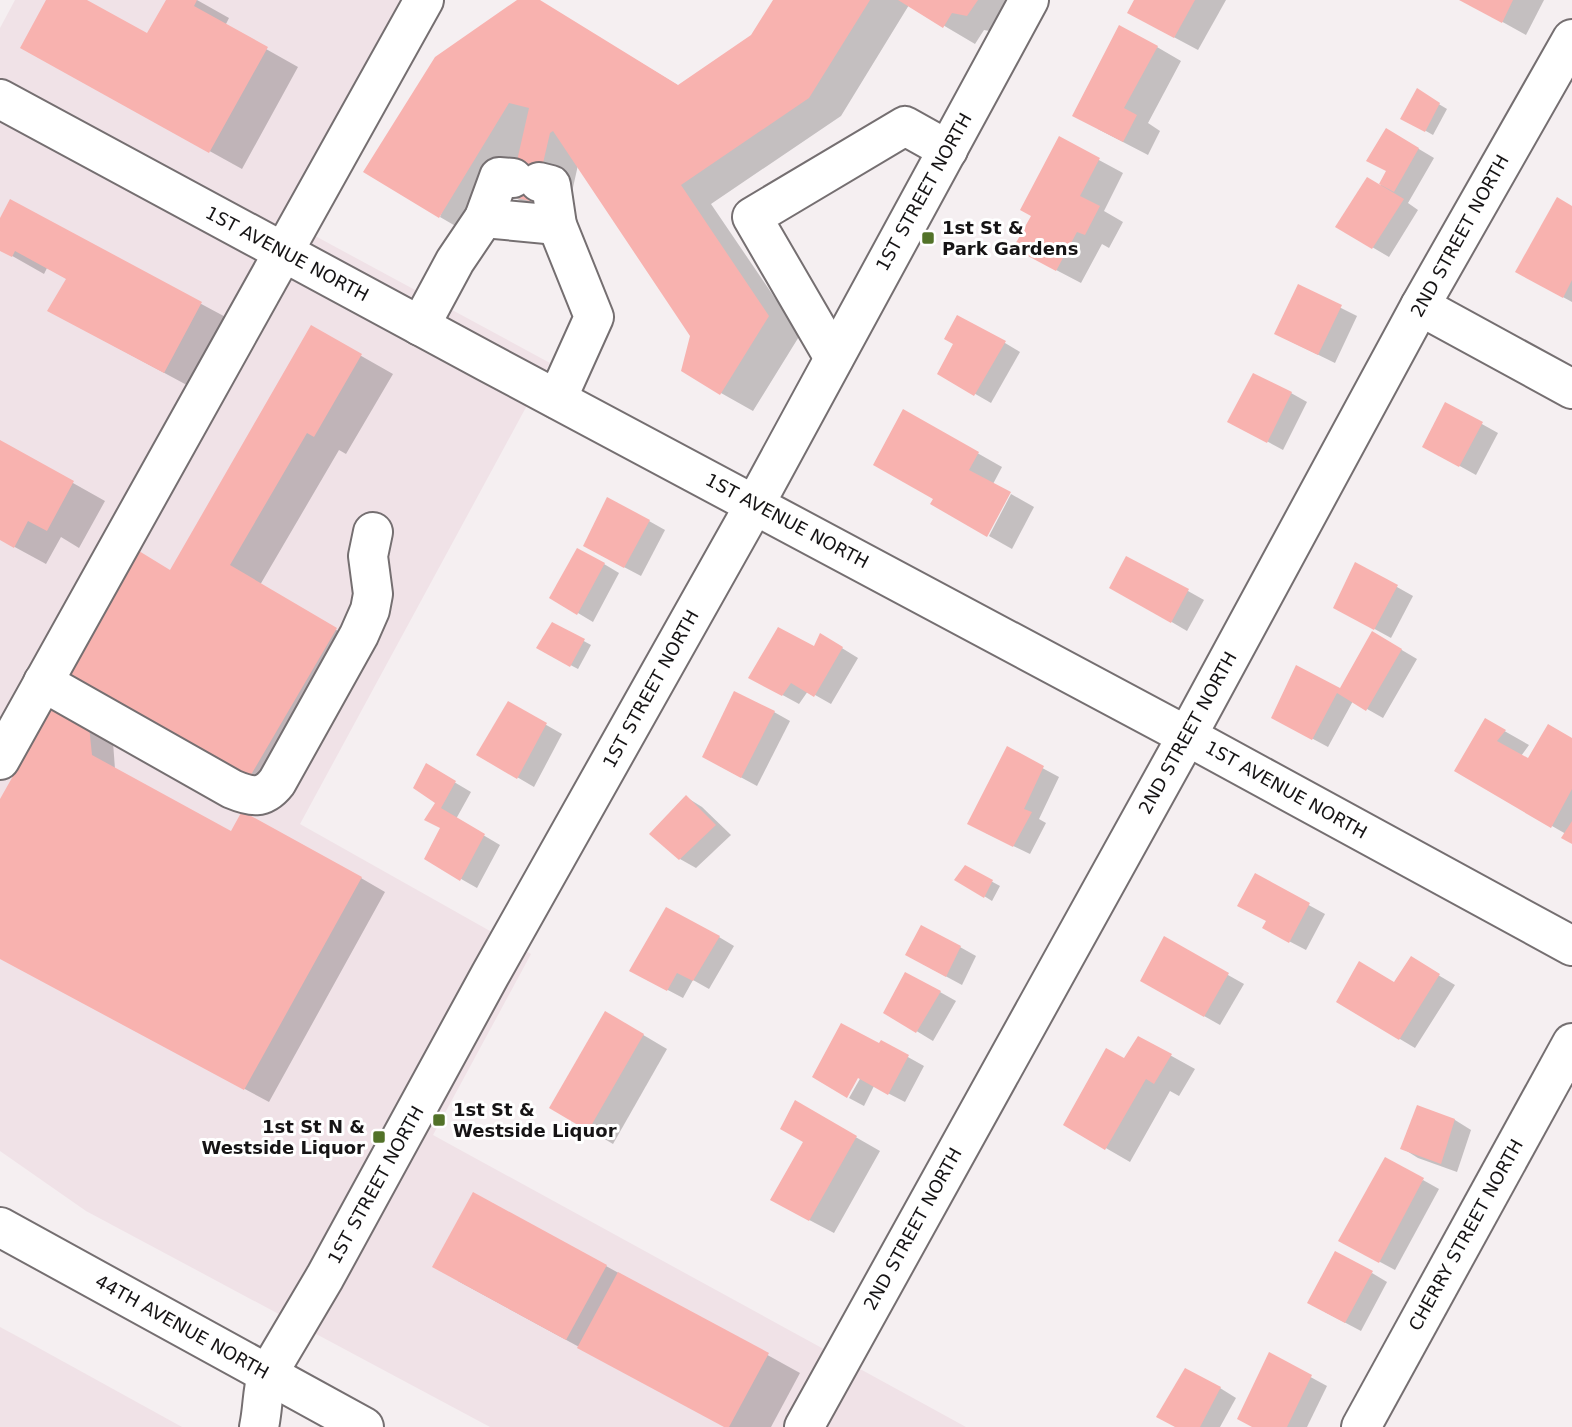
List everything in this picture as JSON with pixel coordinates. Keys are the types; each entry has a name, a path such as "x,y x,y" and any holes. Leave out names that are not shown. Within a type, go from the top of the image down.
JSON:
{"street":[{"path":"3,748 43,682 424,0"},
{"name":"1ST STREET NORTH","path":"267,1375 325,1277 490,975 755,504 1030,0"},
{"name":"2ND STREET NORTH","path":"804,1427 1188,736 1420,306 1572,39"},
{"name":"1ST AVENUE NORTH","path":"0,99 1188,736 1572,946"},
{"path":"834,358 752,217 905,126 948,150"},
{"path":"421,326 456,261 484,218 499,177 551,185 557,225 594,317 557,400"},
{"path":"484,218 557,225"},
{"path":"1420,306 1572,389"},
{"path":"43,682 232,789 246,795 257,796 265,793 277,782 359,635 370,610 373,593 368,556 373,532"},
{"name":"CHERRY STREET NORTH","path":"1361,1427 1572,1043"},
{"name":"44TH AVENUE NORTH","path":"0,1227 364,1427"},
{"path":"259,1427 262,1416 262,1389 267,1375"}],"shaded area":[{"path":"15,0 436,0 306,231 550,363 300,824 531,954 433,1135 966,1427 490,1427 86,1211 0,1151 0,28"},
{"path":"0,1327 26,1341 182,1427 0,1427"}],"building":[{"path":"46,0 87,0 147,33 166,0 197,0 194,6 268,47 209,153 20,48"},
{"path":"517,0 540,0 678,85 751,35 773,0 870,0 809,98 681,185 769,316 720,395 681,371 690,336 553,131 550,133 534,202 509,196 529,108 509,103 439,218 363,172 435,57"},
{"path":"898,0 978,0 967,16 952,13 943,28"},
{"path":"1134,0 1195,0 1174,38 1127,13"},
{"path":"1459,0 1513,0 1502,23"},
{"path":"1119,25 1158,46 1124,108 1137,115 1123,142 1072,116"},
{"path":"1417,88 1440,103 1425,132 1400,119"},
{"path":"1386,128 1419,148 1394,192 1379,184 1386,171 1366,161"},
{"path":"1059,136 1100,158 1080,196 1100,206 1085,235 1077,232 1056,271 1013,248 1031,216 1020,210"},
{"path":"1367,177 1404,199 1372,249 1335,227"},
{"path":"1557,197 1572,206 1572,280 1563,298 1515,272"},
{"path":"10,199 202,302 164,373 47,311 66,279 15,251 12,257 0,251 0,218"},
{"path":"1298,284 1342,305 1318,355 1274,334"},
{"path":"957,315 1006,341 974,396 937,374 953,344 944,339"},
{"path":"311,325 362,354 314,437 307,433 230,565 337,628 248,780 67,678 139,551 170,570"},
{"path":"1253,373 1292,392 1267,443 1227,422"},
{"path":"1445,402 1483,422 1459,467 1422,447"},
{"path":"903,409 979,452 969,470 1011,492 987,537 930,504 933,499 873,465"},
{"path":"0,440 74,481 47,531 28,521 14,548 0,540"},
{"path":"607,497 650,520 624,568 583,546"},
{"path":"577,548 605,563 577,615 549,598"},
{"path":"1126,556 1189,589 1171,623 1109,588"},
{"path":"1355,562 1398,585 1374,630 1333,608"},
{"path":"552,622 585,639 570,667 536,648"},
{"path":"778,627 814,646 820,633 843,647 814,697 791,683 782,696 748,678"},
{"path":"1372,631 1402,649 1366,711 1337,693 1312,740 1271,718 1296,665 1340,688"},
{"path":"734,691 775,711 741,778 702,757"},
{"path":"508,701 547,723 517,779 476,755"},
{"path":"52,707 89,726 92,755 231,831 242,811 362,877 244,1090 0,959 0,799"},
{"path":"1485,718 1506,730 1497,741 1528,758 1548,724 1572,738 1572,789 1551,828 1454,771"},
{"path":"1007,746 1044,766 1024,809 1032,812 1013,847 967,824"},
{"path":"426,763 456,781 441,808 485,834 460,881 424,859 440,828 424,820 435,803 413,788"},
{"path":"686,795 716,825 679,860 649,834"},
{"path":"1572,821 1572,844 1561,838"},
{"path":"965,865 993,880 984,898 954,880"},
{"path":"1255,873 1310,903 1289,943 1262,928 1266,921 1237,906"},
{"path":"666,907 720,936 693,981 677,973 667,991 629,971"},
{"path":"921,925 961,946 946,977 905,955"},
{"path":"1164,936 1229,973 1204,1017 1140,981"},
{"path":"1411,956 1440,974 1399,1040 1336,1002 1359,961 1394,982"},
{"path":"905,972 941,991 916,1033 883,1013"},
{"path":"605,1011 644,1034 588,1131 549,1108"},
{"path":"841,1023 909,1055 888,1095 858,1078 847,1098 812,1077"},
{"path":"1138,1036 1172,1054 1154,1084 1146,1079 1105,1150 1063,1125 1106,1048 1124,1058"},
{"path":"795,1100 857,1136 809,1221 770,1200 803,1142 780,1129"},
{"path":"1417,1105 1455,1119 1441,1164 1400,1149"},
{"path":"1385,1157 1424,1178 1379,1263 1338,1241"},
{"path":"473,1192 607,1265 566,1340 432,1267"},
{"path":"1335,1251 1373,1271 1345,1323 1307,1303"},
{"path":"618,1272 769,1353 729,1427 724,1427 577,1348"},
{"path":"1269,1352 1312,1375 1287,1427 1252,1427 1237,1419"},
{"path":"1185,1368 1221,1387 1200,1427 1175,1427 1156,1417"}],"place":[{"name":"1st St & Park Gardens","path":"928,238"},
{"name":"1st St & Westside Liquor","path":"439,1120"},
{"name":"1st St N & Westside Liquor","path":"379,1137"}]}
